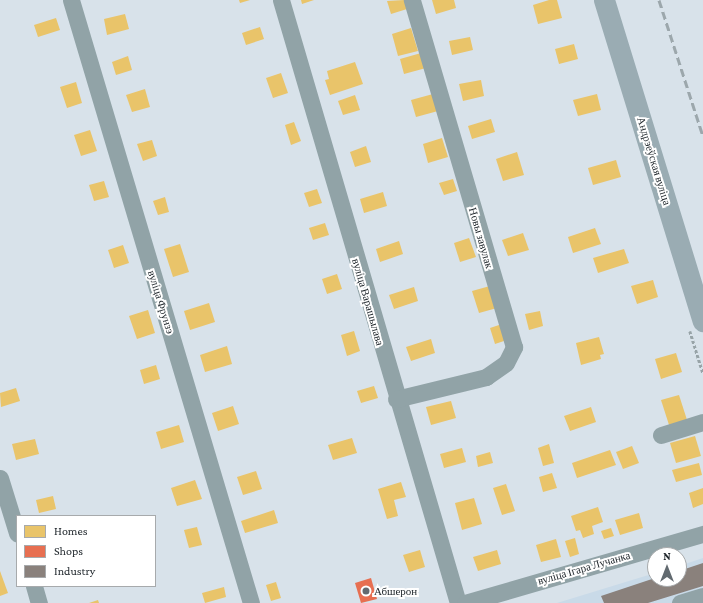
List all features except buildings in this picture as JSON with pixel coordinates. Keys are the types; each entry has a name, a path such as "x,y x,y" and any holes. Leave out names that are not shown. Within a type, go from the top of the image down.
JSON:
{"main road":[{"name":"Андрэеўская вуліца","path":"604,0 703,321"}],"street":[{"name":"вуліца Фрунзэ","path":"71,0 251,603"},
{"name":"вуліца Варашылава","path":"281,0 396,399 458,603"},
{"name":"Новы завулак","path":"396,399 486,377 506,363 514,347 412,0"},
{"path":"661,435 703,422"},
{"path":"0,478 16,530"},
{"name":"вуліца Ігара Лучанка","path":"465,603 703,534"},
{"path":"34,587 39,603"},
{"path":"680,603 703,596"}],"shaded area":[{"path":"703,558 703,603 557,603 647,575 647,587 687,587 687,563"}],"railway":[{"path":"659,0 703,136"}],"place":[{"name":"Абшерон","path":"366,591"}]}
